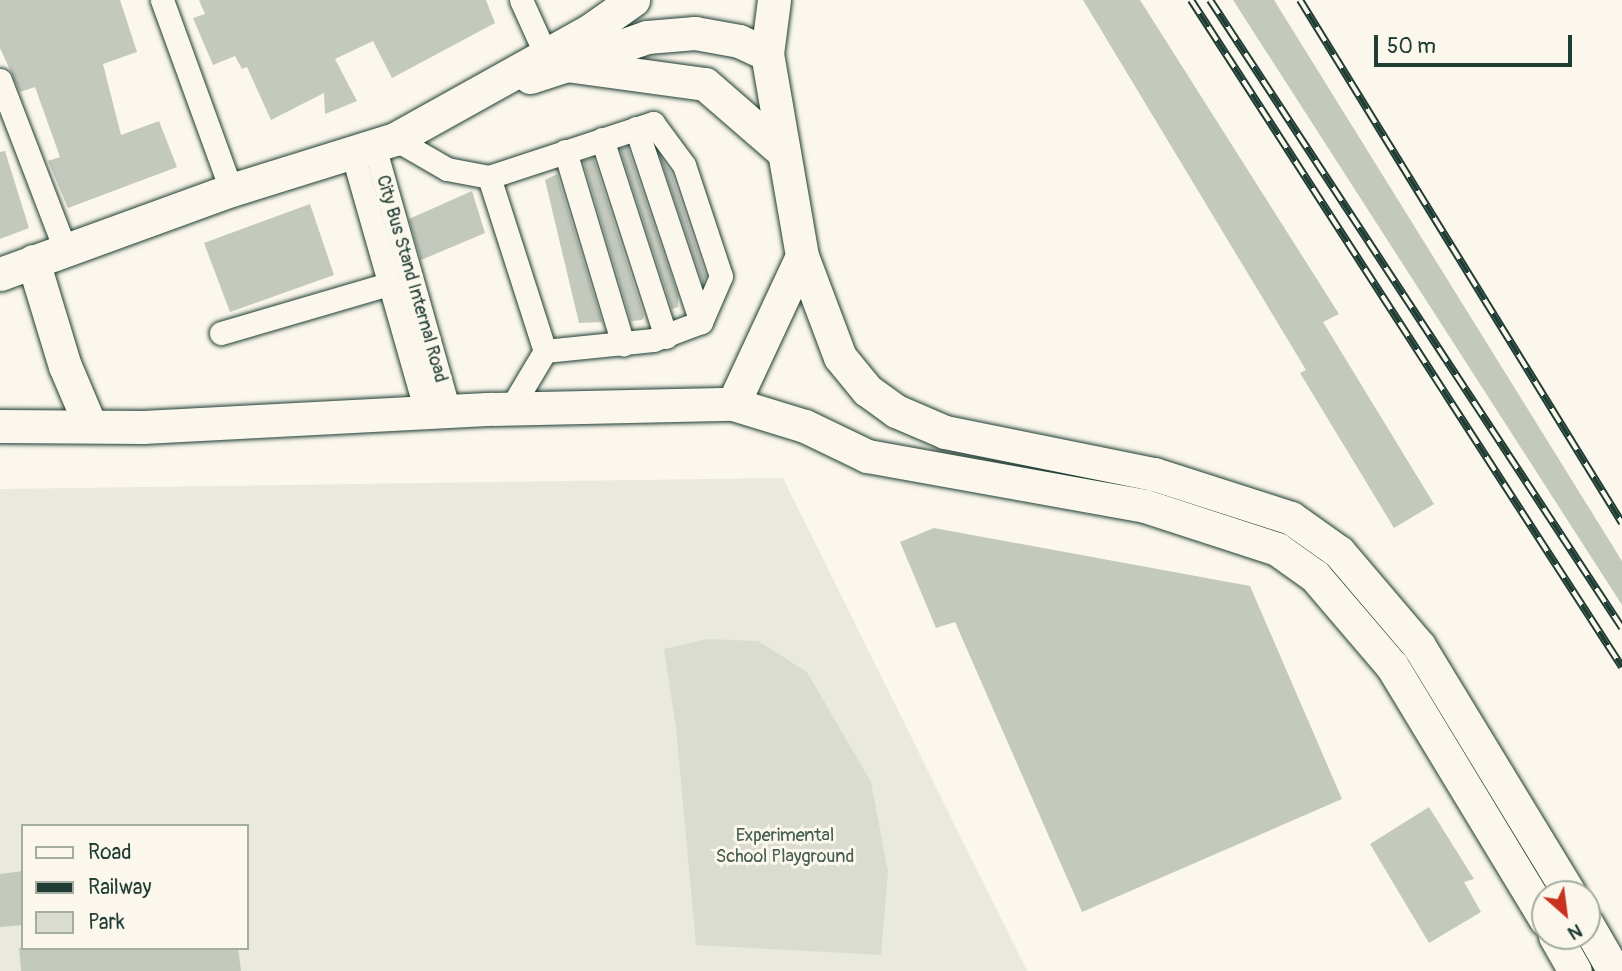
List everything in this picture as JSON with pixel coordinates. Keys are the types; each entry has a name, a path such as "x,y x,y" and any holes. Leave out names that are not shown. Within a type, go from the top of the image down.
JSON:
{"main road":[{"path":"556,60 632,0"},
{"path":"774,0 767,54 802,256 840,357 867,390 896,411 945,432 1154,474 1291,519 1339,552 1419,646 1561,880"},
{"path":"0,274 231,190 374,146 471,96 556,60 647,37 695,33 739,41 767,54"},
{"path":"556,60 705,84 782,151"},
{"path":"733,404 802,256"},
{"path":"33,261 65,366 90,425"},
{"path":"0,426 143,427 511,408 733,404 805,426 867,456 1131,503 1277,549 1315,576 1392,666 1531,896"},
{"path":"1601,949 1614,971"},
{"path":"1563,950 1575,971"}],"street":[{"path":"162,0 231,190"},
{"path":"522,0 556,60"},
{"path":"0,80 65,249"},
{"path":"374,146 447,169 489,177 653,123 684,164 721,276 701,322 666,337 545,351"},
{"path":"636,128 701,322"},
{"path":"602,139 666,337"},
{"name":"City Bus Stand Internal Road","path":"374,146 389,284 437,412"},
{"name":"City Bus Stand Internal Road","path":"374,146 437,412"},
{"path":"565,151 623,344"},
{"path":"489,177 545,351 511,408"},
{"path":"221,333 389,284"}],"shaded area":[{"path":"783,478 1027,971 0,971 0,489"}],"green space":[{"name":"Experimental School Playground","path":"708,639 758,641 807,672 871,782 888,872 881,955 696,945 676,728 664,649"}],"building":[{"path":"0,0 120,0 137,52 103,64 121,135 159,121 177,167 68,208 48,161 60,157 35,87 20,92 0,48"},
{"path":"199,0 486,0 495,23 392,78 373,41 335,59 357,101 325,114 324,93 271,120 247,67 242,69 235,56 213,65 193,18 205,14"},
{"path":"1083,0 1140,0 1339,314 1323,322 1434,504 1394,528 1300,373 1306,370"},
{"path":"1233,0 1274,0 1622,561 1622,605"},
{"path":"627,146 678,296 678,307 672,309 620,149"},
{"path":"5,151 29,228 0,239 0,152"},
{"path":"660,156 671,172 706,276 703,283"},
{"path":"593,157 644,316 642,320 631,321 583,161"},
{"path":"557,174 602,322 579,323 545,180"},
{"path":"472,191 485,233 421,260 409,219"},
{"path":"310,204 334,275 230,312 204,243"},
{"path":"934,528 1250,586 1342,799 1082,912 955,622 936,628 900,542"},
{"path":"1429,807 1474,879 1464,882 1481,912 1429,943 1370,844"},
{"path":"21,871 21,925 0,927 0,874"},
{"path":"19,948 238,950 241,971 21,971"}],"railway":[{"path":"1191,0 1622,667"},
{"path":"1210,0 1622,628"},
{"path":"1300,0 1622,523"}]}
